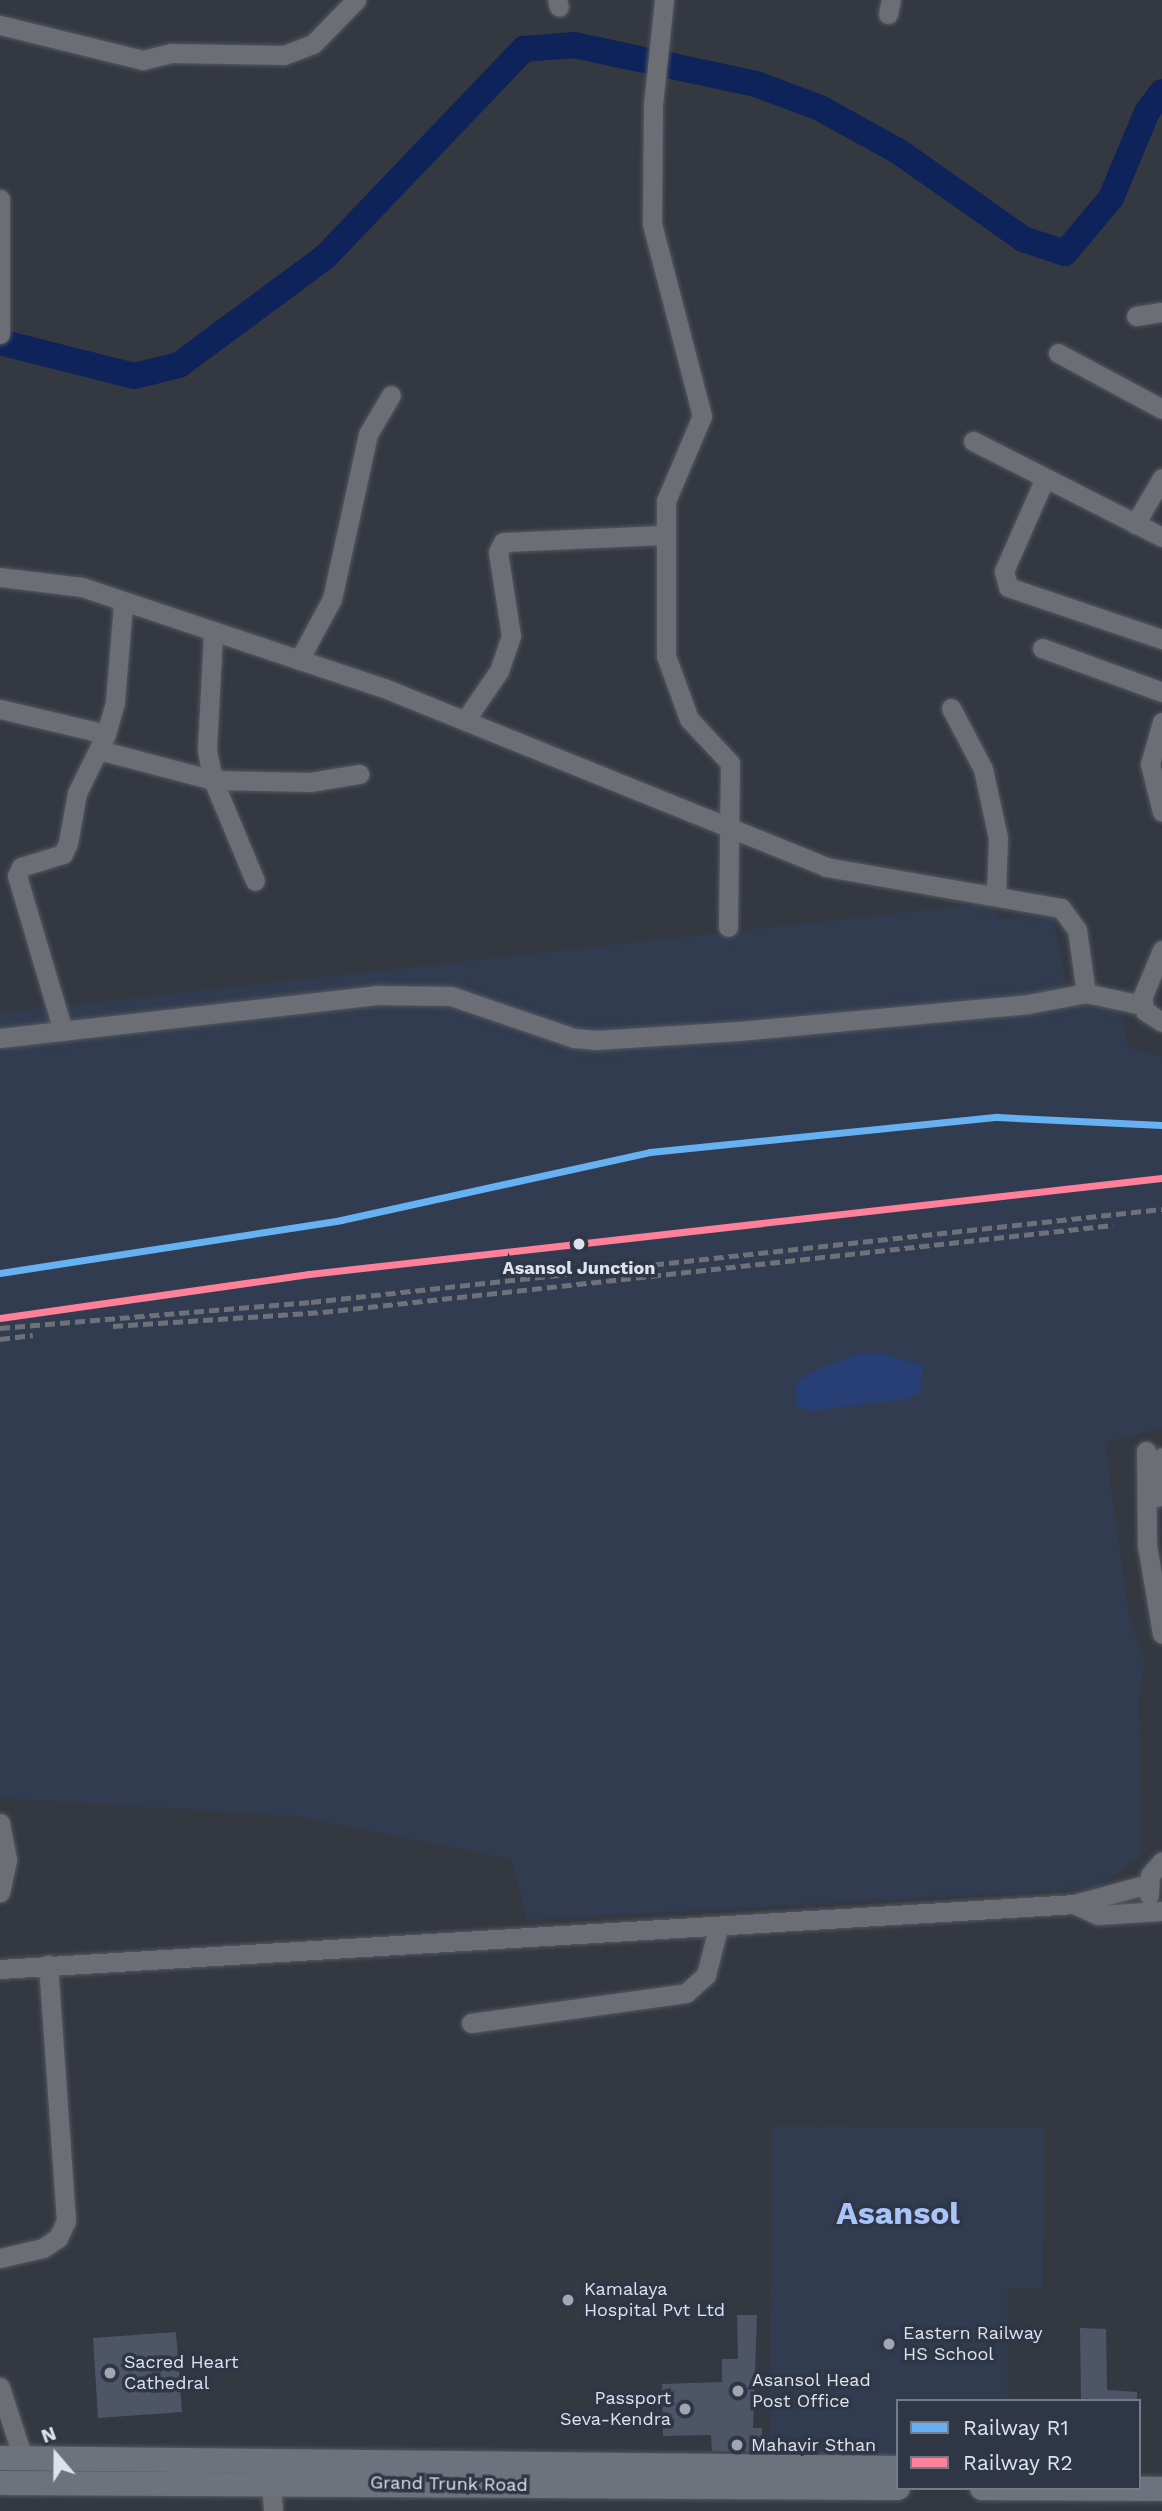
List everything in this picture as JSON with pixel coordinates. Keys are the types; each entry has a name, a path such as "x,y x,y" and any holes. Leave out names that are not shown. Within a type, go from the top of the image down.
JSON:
{"main road":[{"path":"11,2458 896,2468"},
{"path":"1141,2473 1162,2473"},
{"name":"Grand Trunk Road","path":"0,2483 271,2482 896,2488"},
{"path":"1141,2489 1162,2489"}],"street":[{"path":"0,25 143,60 172,53 284,55 313,44 356,0"},
{"path":"664,0 653,104 652,224 702,416 666,501 664,536 669,673 689,719 730,763 728,927"},
{"path":"0,199 1,325"},
{"path":"1136,316 1162,312"},
{"path":"1058,353 1162,409"},
{"path":"299,660 332,599 368,434 391,395"},
{"path":"973,441 1162,537"},
{"path":"1045,478 1004,571 1007,587 1162,639"},
{"path":"1135,523 1162,478"},
{"path":"466,719 499,671 511,636 498,552 503,542 664,536"},
{"path":"0,577 82,587 123,605 299,660 466,719 826,867 996,893 1061,908 1071,917 1086,993"},
{"path":"63,1031 17,876 21,867 63,854 77,793 103,742 117,685 123,605"},
{"path":"213,634 205,726 213,780 255,881"},
{"path":"1042,648 1162,692"},
{"path":"951,708 986,780 998,838 996,893"},
{"path":"0,709 213,780 310,782 359,775"},
{"path":"1162,722 1150,765 1162,812"},
{"path":"1142,1005 1162,950"},
{"path":"0,1038 429,993 475,1001 574,1038 594,1040 738,1031 1028,1004 1086,993 1142,1005 1162,1022"},
{"path":"1154,1454 1157,1530 1162,1558"},
{"path":"1154,1454 1146,1535 1162,1634"},
{"path":"0,1823 7,1860 0,1892"},
{"path":"0,1969 718,1928 1074,1904 1148,1884 1162,1861"},
{"path":"1074,1904 1098,1915 1161,1911 1148,1884"},
{"path":"471,2023 686,1993 706,1975 718,1928"},
{"path":"0,2258 43,2248 58,2238 66,2221 48,1965"},
{"path":"0,2387 11,2458"},
{"path":"271,2482 273,2511"}],"shaded area":[{"path":"990,903 999,918 1053,916 1069,1003 1121,1007 1128,1047 1162,1057 1162,1429 1105,1442 1129,1616 1144,1659 1139,1701 1141,1855 1098,1888 527,1920 511,1859 297,1816 0,1798 0,1013"},
{"path":"883,1353 923,1366 920,1392 906,1399 810,1411 797,1407 795,1385 809,1373 858,1354"},
{"name":"Eastern Railway HS School","path":"772,2126 1044,2127 1043,2288 1008,2288 1007,2399 896,2399 896,2456 770,2456"}],"building":[{"path":"737,2315 757,2315 753,2428 762,2428 762,2452 712,2451 711,2435 663,2436 662,2384 722,2382 722,2359 738,2359"},
{"path":"1080,2328 1106,2329 1107,2390 1137,2392 1137,2399 1081,2399"},
{"name":"Sacred Heart Cathedral","path":"176,2332 182,2412 98,2418 93,2338"}],"waterway":[{"path":"0,342 134,376 179,365 325,257 524,49 574,45 756,84 820,108 898,151 1023,239 1065,253 1111,198 1147,112 1162,92"}],"railway":[{"path":"0,1273 341,1220 650,1152 997,1117 1162,1125"},
{"path":"0,1328 311,1302 1162,1209"},
{"path":"113,1326 323,1312 1113,1225"},
{"path":"0,1339 33,1335"}],"rail line":[{"name":"R1","path":"0,1273 341,1220 650,1152 997,1117 1162,1125"},
{"name":"R2","path":"0,1318 309,1274 1162,1178"}],"place":[{"name":"Asansol Junction","path":"579,1244"},
{"name":"Kamalaya Hospital Pvt Ltd","path":"568,2300"},
{"name":"Eastern Railway HS School","path":"889,2344"},
{"name":"Sacred Heart Cathedral","path":"110,2373"},
{"name":"Asansol Head Post Office","path":"738,2391"},
{"name":"Passport Seva-Kendra","path":"685,2409"},
{"name":"Mahavir Sthan","path":"737,2445"}],"district":[{"name":"Asansol","path":"898,2213"}]}
